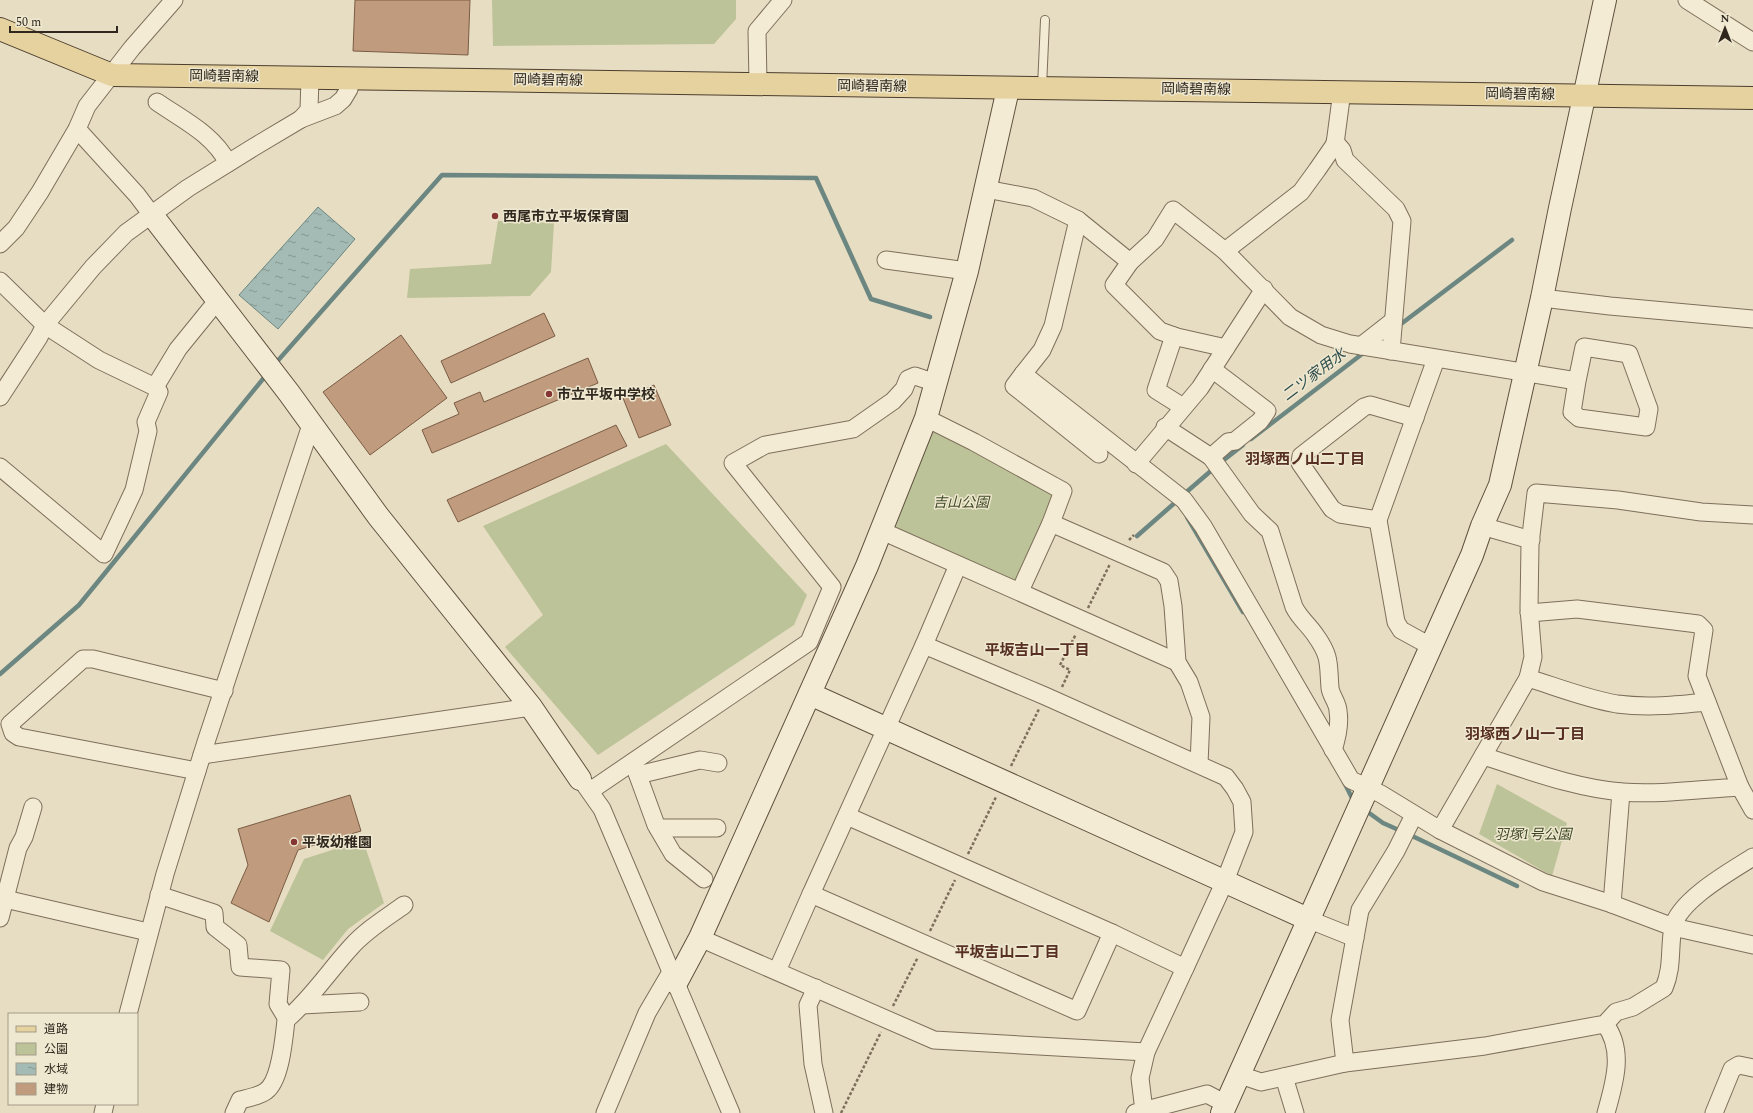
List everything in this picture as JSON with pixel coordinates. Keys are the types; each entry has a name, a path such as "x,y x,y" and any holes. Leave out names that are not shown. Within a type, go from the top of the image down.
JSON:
{"main road":[{"name":"岡崎碧南線","path":"0,29 112,75 758,83 1008,89 1042,88 1342,91 1753,98"}],"street":[{"path":"0,244 16,228 24,216 77,128 87,106 174,0"},
{"path":"758,83 757,31 783,0"},
{"path":"924,645 1200,764 1226,777 1236,788 1242,802 1244,832 1226,881 1146,1052 1140,1078 1139,1112 1206,1094 1224,1109 1432,647 1472,555 1482,526 1500,484 1526,372 1605,0"},
{"path":"1688,0 1753,42"},
{"path":"301,119 309,110 310,77"},
{"path":"0,397 45,325 99,261 126,233 188,188 228,163 301,119 335,106 343,99 349,89 350,77"},
{"path":"605,1113 647,1013 674,978 700,938 882,532 926,418 936,383 967,271 1008,89"},
{"path":"1225,251 1301,192 1335,142 1342,91"},
{"path":"157,102 207,136 217,145 228,163"},
{"path":"77,128 137,195 289,393 383,522 531,707 602,809 731,1113"},
{"path":"1335,142 1342,150 1345,160 1396,209 1402,221 1391,351"},
{"path":"986,189 1033,198 1078,220 1130,262"},
{"path":"1226,348 1174,336 1160,331 1114,285 1130,262 1154,239 1173,210 1225,251 1290,317 1321,335 1361,346 1577,381"},
{"path":"1078,220 1053,326 1042,350 1020,378 1095,443 1136,464 1184,500 1203,526 1351,780 1381,794 1440,830 1543,882 1612,904 1673,927 1753,945"},
{"path":"886,260 967,271"},
{"path":"0,281 45,325 99,360 155,387 159,392 146,422 148,431 146,445 134,490 104,554 0,467"},
{"path":"1136,464 1200,388 1264,289"},
{"path":"1542,298 1610,306 1753,319"},
{"path":"155,387 178,349 217,301"},
{"path":"1361,346 1393,321"},
{"path":"1174,336 1156,390 1183,407"},
{"path":"1584,347 1629,354 1649,409 1646,427 1578,418 1572,412 1577,381 1584,347"},
{"path":"1432,647 1401,630 1396,622 1378,520 1436,359"},
{"path":"1211,457 1228,442 1235,441 1260,421 1266,410 1212,370"},
{"path":"635,769 809,642 832,587 733,463 765,445 853,429 893,401 904,389 908,379 915,376 936,383"},
{"path":"1378,520 1340,514 1332,509 1300,463 1301,456 1364,407 1370,405 1415,418"},
{"path":"926,418 974,442 1063,491 1051,523 1020,591"},
{"path":"128,1013 148,932 197,771 311,425"},
{"path":"1166,427 1211,457 1252,514 1270,532 1299,618 1316,636 1328,657 1330,689 1338,710 1337,738 1333,750"},
{"path":"1440,830 1528,678 1533,657 1530,613 1531,540 1534,500 1536,493 1618,500 1701,512 1753,514"},
{"path":"1051,523 1163,572 1169,581 1177,662 1189,682 1201,717 1200,764"},
{"path":"1482,526 1531,540"},
{"path":"882,532 1020,591 1177,662"},
{"path":"777,971 924,645 958,565"},
{"path":"1530,613 1577,609 1698,624 1704,630 1697,676 1740,787 1753,810"},
{"path":"197,771 19,737 13,733 10,724 83,659 93,659 224,691"},
{"path":"1528,678 1601,701 1618,704 1657,707 1707,702"},
{"path":"810,694 886,730 1004,780 1310,920 1355,938"},
{"path":"202,755 531,707"},
{"path":"1483,756 1577,785 1621,792 1645,793 1740,787"},
{"path":"585,785 635,769 700,760 718,763"},
{"path":"635,769 658,828 673,854 704,879"},
{"path":"1612,904 1621,792"},
{"path":"0,918 18,848 24,837 33,807"},
{"path":"1345,1063 1340,1020 1360,910 1396,851 1414,815"},
{"path":"847,816 1112,933 1185,968"},
{"path":"658,828 717,828"},
{"path":"1240,1075 1261,1082 1345,1063 1485,1046 1606,1024 1616,1012 1633,1007 1664,988 1671,962 1673,927 1681,911 1712,883 1753,857"},
{"path":"811,894 1076,1010 1112,933"},
{"path":"159,896 214,913 215,927 238,945 240,967 280,970 278,1004 287,1019"},
{"path":"5,899 148,932"},
{"path":"234,1113 240,1100 266,1091 273,1083 283,1053 286,1020 302,1005 352,946 380,922 404,905"},
{"path":"700,938 934,1040 1146,1052"},
{"path":"816,988 808,1005 813,1064 824,1113"},
{"path":"302,1005 360,1002"},
{"path":"1606,1024 1612,1034 1617,1058 1616,1078 1606,1113"},
{"path":"1714,1113 1732,1069 1739,1065 1753,1068"},
{"path":"1284,1077 1295,1113"}],"lane":[{"path":"1042,88 1045,20"}],"path":[{"path":"841,1113 1045,696"}],"green space":[{"path":"492,0 736,0 736,19 714,44 493,46"},
{"path":"498,221 554,223 551,272 530,296 407,298 410,269 491,264"},
{"name":"吉山公園","path":"932,429 937,429 1055,496 1018,579 1011,581 898,531 896,525"},
{"path":"666,444 807,595 794,625 598,755 505,647 543,615 483,526"},
{"name":"羽塚1号公園","path":"1497,784 1567,823 1552,876 1479,834"},
{"path":"363,840 384,903 348,929 323,960 270,931 304,859"}],"water":[{"path":"318,207 355,239 278,329 239,295"}],"building":[{"path":"355,0 470,0 468,55 353,51"},
{"path":"544,313 555,336 451,383 441,361"},
{"path":"401,335 447,398 370,455 323,392"},
{"path":"588,358 598,383 432,453 422,430 459,414 454,403 480,392 484,402"},
{"path":"654,385 671,425 639,438 623,398"},
{"path":"616,425 627,446 458,522 447,500"},
{"path":"350,795 361,831 298,850 269,922 231,903 248,865 238,829"}],"waterway":[{"path":"274,365 442,175 816,178 871,299 930,317"},
{"name":"二ツ家用水","path":"1397,327 1512,240"},
{"name":"二ツ家用水","path":"1251,439 1366,351"},
{"path":"0,674 79,605 267,374"},
{"name":"二ツ家用水","path":"1183,495 1243,445"},
{"name":"二ツ家用水","path":"1137,536 1178,500"},
{"path":"1187,517 1243,612"},
{"path":"1344,782 1354,802"},
{"path":"1365,810 1383,823 1401,831"},
{"path":"1408,834 1517,886"}],"place":[{"name":"西尾市立平坂保育園","path":"495,216"},
{"name":"市立平坂中学校","path":"549,394"},
{"name":"平坂幼稚園","path":"294,842"}],"district":[{"name":"羽塚西ノ山二丁目","path":"1305,459"},
{"name":"平坂吉山一丁目","path":"1037,650"},
{"name":"羽塚西ノ山一丁目","path":"1525,734"},
{"name":"平坂吉山二丁目","path":"1007,952"}]}
